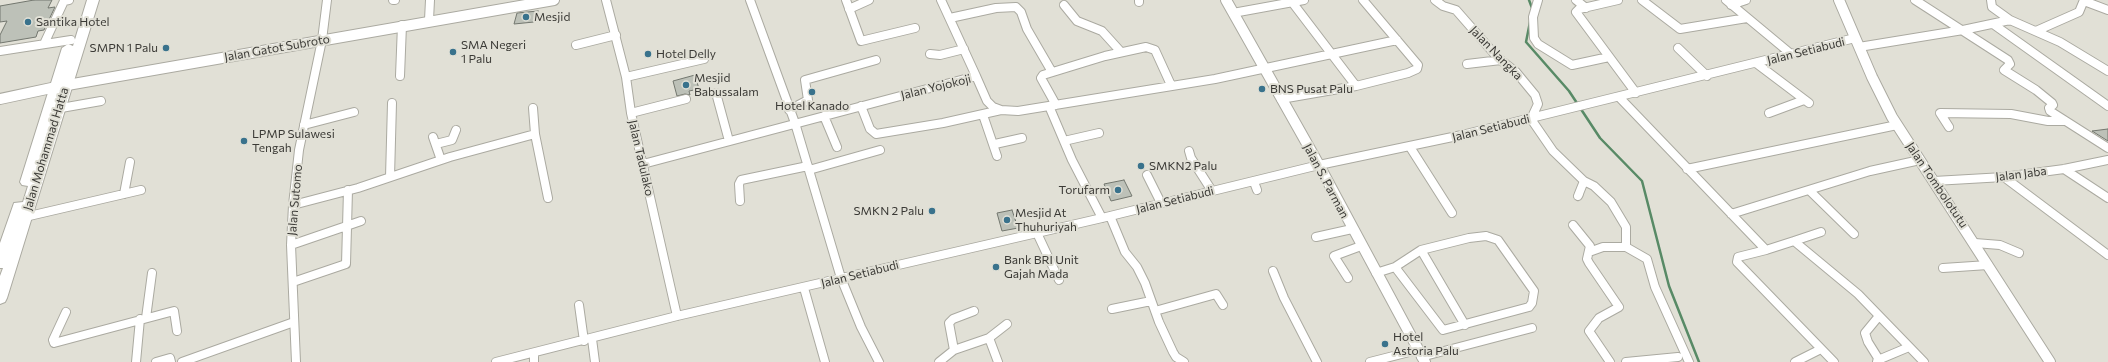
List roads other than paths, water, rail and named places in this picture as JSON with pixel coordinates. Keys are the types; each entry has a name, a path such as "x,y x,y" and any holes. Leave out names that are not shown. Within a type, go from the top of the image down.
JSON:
{"main road":[{"name":"Jalan Mohammad Hatta","path":"0,298 60,108 61,86 71,40 85,0"},
{"name":"Jalan Mohammad Hatta","path":"0,263 30,172 93,0"}],"street":[{"path":"44,44 62,5 64,2 69,0"},
{"name":"Jalan Sutomo","path":"296,362 291,245 293,205 304,125 322,40 327,0"},
{"path":"429,20 430,0"},
{"name":"Jalan Gatot Subroto","path":"0,99 61,86 429,20 554,0"},
{"name":"Jalan Tadulako","path":"606,0 626,77 631,113 677,316"},
{"path":"750,0 794,123 827,226 841,278 861,328 879,362"},
{"path":"846,0 861,41 915,28"},
{"path":"849,9 869,0"},
{"path":"941,0 976,76"},
{"name":"Jalan S. Parman","path":"1226,0 1263,69 1282,99 1319,165 1421,356"},
{"path":"1233,14 1304,0"},
{"path":"1282,99 1356,86 1408,73 1417,69 1418,65 1363,0"},
{"name":"Jalan Nangka","path":"1435,0 1443,6 1456,10 1501,60 1516,72 1537,100 1538,104 1531,119"},
{"path":"1538,0 1533,16 1534,38 1538,44 1556,54 1563,61 1572,65 1609,57"},
{"path":"1576,0 1586,8"},
{"path":"1618,0 1577,10 1577,13 1636,93"},
{"path":"1642,0 1680,29 1747,18"},
{"path":"1728,2 1746,0"},
{"name":"Jalan Tombolotutu","path":"1839,0 1879,93 1897,126 1975,243 2050,362"},
{"path":"1915,0 2008,60 2010,64 2004,70 2038,91 2053,104 2049,110 2108,148"},
{"path":"1991,0 1991,6 2010,20 2074,49 2108,71"},
{"path":"2036,31 2077,14 2080,12 2084,0 2108,10"},
{"path":"1292,2 1356,86"},
{"path":"1728,2 1791,54"},
{"path":"1064,5 1070,14 1081,23 1102,31 1121,52"},
{"path":"950,18 996,8 1016,7 1021,12 1027,29 1052,72"},
{"name":"Jalan Setiabudi","path":"496,362 534,358 588,340 677,316 804,288 1212,191 1256,186 1319,165 1410,147 1531,119 1562,110 1707,76 1791,54 1857,43 1963,30 2010,20"},
{"path":"1993,24 2108,106"},
{"path":"400,76 402,25"},
{"path":"576,45 616,35"},
{"path":"0,50 71,40"},
{"path":"861,106 870,129 876,134 983,115 1000,110 1018,111 1052,106 1263,69 1397,40"},
{"path":"1171,85 1155,50 1146,47 1121,52 1052,72 1043,75 1041,78 1064,140 1125,252 1140,270 1155,311 1173,352 1176,357 1184,362"},
{"path":"1678,48 1707,76"},
{"path":"930,54 940,54 964,49"},
{"path":"626,77 704,59"},
{"path":"789,110 809,98 805,80 876,60"},
{"path":"1467,64 1501,60"},
{"path":"1756,63 1807,102 1769,113"},
{"name":"Jalan Yojokoji","path":"643,164 976,76 990,104 1000,110"},
{"path":"716,93 729,141"},
{"path":"1619,97 1766,250"},
{"path":"631,113 686,99"},
{"path":"60,108 101,101"},
{"path":"390,177 392,102"},
{"path":"533,108 535,134 548,198"},
{"path":"304,125 354,112"},
{"path":"1949,127 1940,113 2011,114 2045,121 2064,121"},
{"path":"983,115 997,156"},
{"path":"824,116 837,147"},
{"path":"1531,119 1553,151 1584,181 1594,186 1611,202 1626,227 1626,247"},
{"path":"1687,169 1897,126"},
{"path":"441,160 435,141 452,140 456,130"},
{"path":"1064,140 1099,133"},
{"path":"293,205 348,190 441,160 535,134"},
{"path":"994,144 1022,138"},
{"path":"1410,147 1452,213"},
{"path":"740,201 740,180 808,168 880,150"},
{"path":"1189,151 1190,158 1212,191"},
{"path":"1731,214 1810,192 1870,171 1920,160"},
{"name":"Jalan Jaba","path":"1934,182 2004,177 2064,169 2108,160"},
{"path":"124,194 130,162"},
{"path":"2064,169 2108,198"},
{"path":"1147,175 1160,203"},
{"path":"2004,177 2108,255"},
{"path":"1579,194 1584,181"},
{"path":"25,216 141,190"},
{"path":"293,282 345,265 348,225 348,190"},
{"path":"1810,192 1854,234"},
{"path":"291,245 348,225 361,222"},
{"path":"1573,225 1590,246 1587,259 1619,307 1599,318 1589,331 1610,362"},
{"path":"1316,237 1352,229"},
{"path":"1821,232 1766,250 1738,257 1737,262 1834,362"},
{"path":"1037,233 1059,280"},
{"path":"1376,273 1395,267 1421,250 1469,238 1486,236 1493,237 1498,240 1534,291 1529,307 1448,330 1440,328 1395,267"},
{"path":"1794,241 1846,283 1924,362"},
{"path":"1975,243 2000,245 2019,253"},
{"path":"1348,278 1334,256 1361,246"},
{"path":"1589,252 1604,247 1626,247 1647,259 1655,287 1689,362"},
{"path":"1421,250 1465,325"},
{"path":"1943,268 1988,265"},
{"path":"1273,270 1284,298 1317,362"},
{"path":"136,362 152,273"},
{"path":"804,288 825,362"},
{"path":"1155,311 1216,294 1224,305"},
{"path":"1112,308 1152,301"},
{"path":"579,305 595,362"},
{"path":"66,312 53,340 54,343 143,318 175,311 177,331"},
{"path":"954,350 949,323 953,319 974,311"},
{"path":"1879,316 1865,332 1868,342 1878,361 1909,347"},
{"path":"182,362 294,322"},
{"path":"939,362 954,350 990,338 1007,324"},
{"path":"1370,362 1421,356 1532,328"},
{"path":"990,338 998,362"},
{"path":"1794,362 1821,349"},
{"path":"1626,362 1678,356"},
{"path":"156,362 171,358 171,362"}],"waterway":[{"path":"1529,0 1532,8"},
{"path":"1530,22 1526,42 1569,91 1600,138 1642,181 1669,286 1699,362"}],"place":[{"name":"Mesjid","path":"526,17"},
{"name":"Santika Hotel","path":"28,22"},
{"name":"SMPN 1 Palu","path":"166,48"},
{"name":"SMA Negeri 1 Palu","path":"453,52"},
{"name":"Hotel Delly","path":"648,54"},
{"name":"Mesjid Babussalam","path":"686,85"},
{"name":"BNS Pusat Palu","path":"1262,89"},
{"name":"Hotel Kanado","path":"812,92"},
{"name":"LPMP Sulawesi Tengah","path":"244,141"},
{"name":"SMKN2 Palu","path":"1141,166"},
{"name":"Torufarm","path":"1118,190"},
{"name":"SMKN 2 Palu","path":"932,211"},
{"name":"Mesjid At Thuhuriyah","path":"1007,220"},
{"name":"Bank BRI Unit Gajah Mada","path":"996,267"},
{"name":"Hotel Astoria Palu","path":"1385,344"}]}
